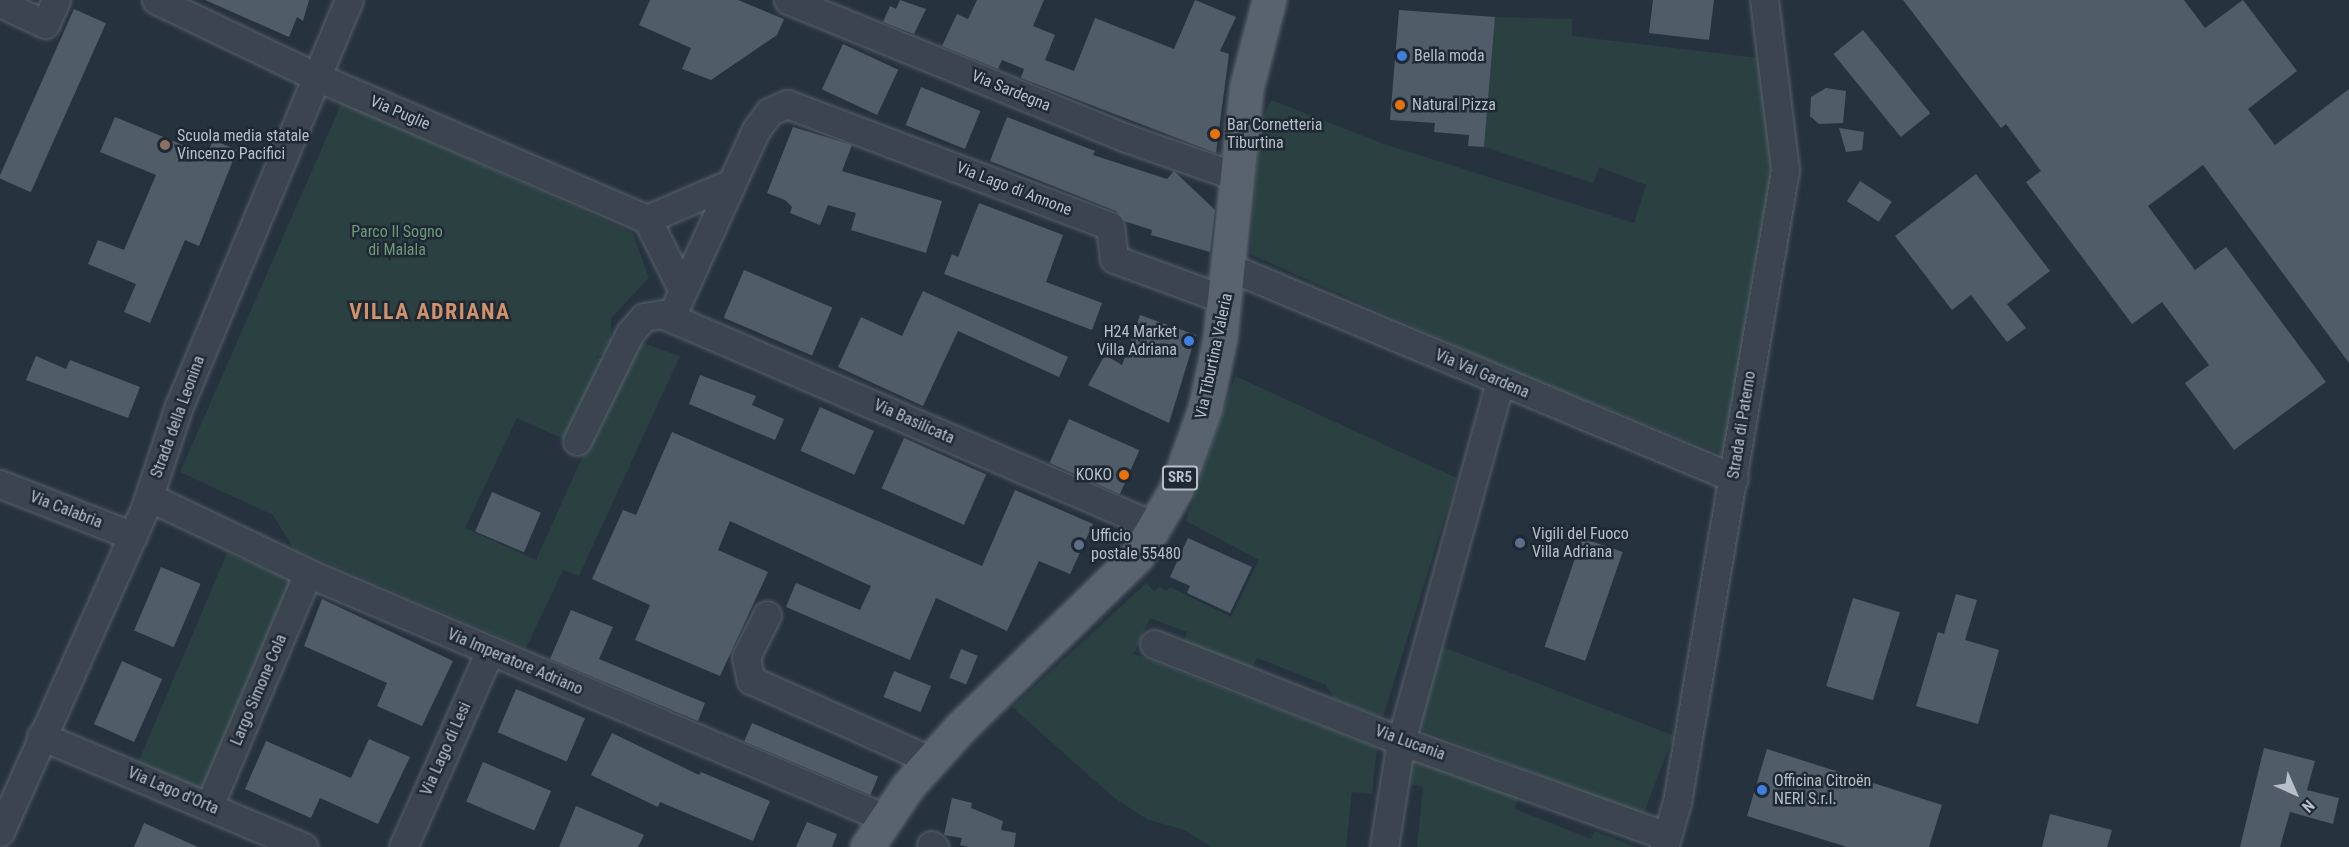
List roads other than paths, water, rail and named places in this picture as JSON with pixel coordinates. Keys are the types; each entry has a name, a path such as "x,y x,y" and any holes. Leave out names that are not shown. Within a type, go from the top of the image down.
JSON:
{"main road":[{"name":"Via Tiburtina Valeria","path":"867,847 885,818 930,760 1133,560 1156,527 1202,418 1231,268 1235,176 1249,69 1269,0"}],"street":[{"path":"0,3 45,24 56,0"},
{"name":"Via Puglie","path":"156,0 317,77 647,219"},
{"name":"Strada della Leonina","path":"0,832 41,736 133,536 149,497 179,406 349,0"},
{"name":"Via Sardegna","path":"788,0 1126,138 1235,176"},
{"name":"Strada di Paterno","path":"1665,842 1734,478 1785,170 1764,0"},
{"name":"Via Lago di Annone","path":"731,183 759,124 775,107 794,105 1110,226 1114,259 1226,300"},
{"path":"682,289 647,219 731,183"},
{"path":"577,441 635,325 652,314 671,317 731,183"},
{"name":"Via Val Gardena","path":"1231,268 1734,478"},
{"name":"Via Basilicata","path":"671,317 1156,527"},
{"path":"1384,847 1401,741 1500,382"},
{"name":"Via Calabria","path":"0,484 133,536"},
{"name":"Via Imperatore Adriano","path":"149,497 308,573 885,818"},
{"name":"Largo Simone Cola","path":"209,806 308,573"},
{"path":"767,615 746,657 751,680 930,760"},
{"name":"Via Lucania","path":"1154,644 1665,842"},
{"name":"Via Lago di Lesi","path":"403,847 490,651"},
{"name":"Via Lago d'Orta","path":"41,736 304,847"}],"place":[{"name":"Bella moda","path":"1402,56"},
{"name":"Natural Pizza","path":"1400,105"},
{"name":"Bar Cornetteria Tiburtina","path":"1215,134"},
{"name":"Scuola media statale Vincenzo Pacifici","path":"165,145"},
{"name":"H24 Market Villa Adriana","path":"1189,341"},
{"name":"KOKO","path":"1124,475"},
{"name":"Vigili del Fuoco Villa Adriana","path":"1520,543"},
{"name":"Ufficio postale 55480","path":"1079,545"},
{"name":"Officina Citroën NERI S.r.l.","path":"1762,790"}],"district":[{"name":"VILLA ADRIANA","path":"430,312"}],"park label":[{"name":"Parco Il Sogno di Malala","path":"397,241"}]}
